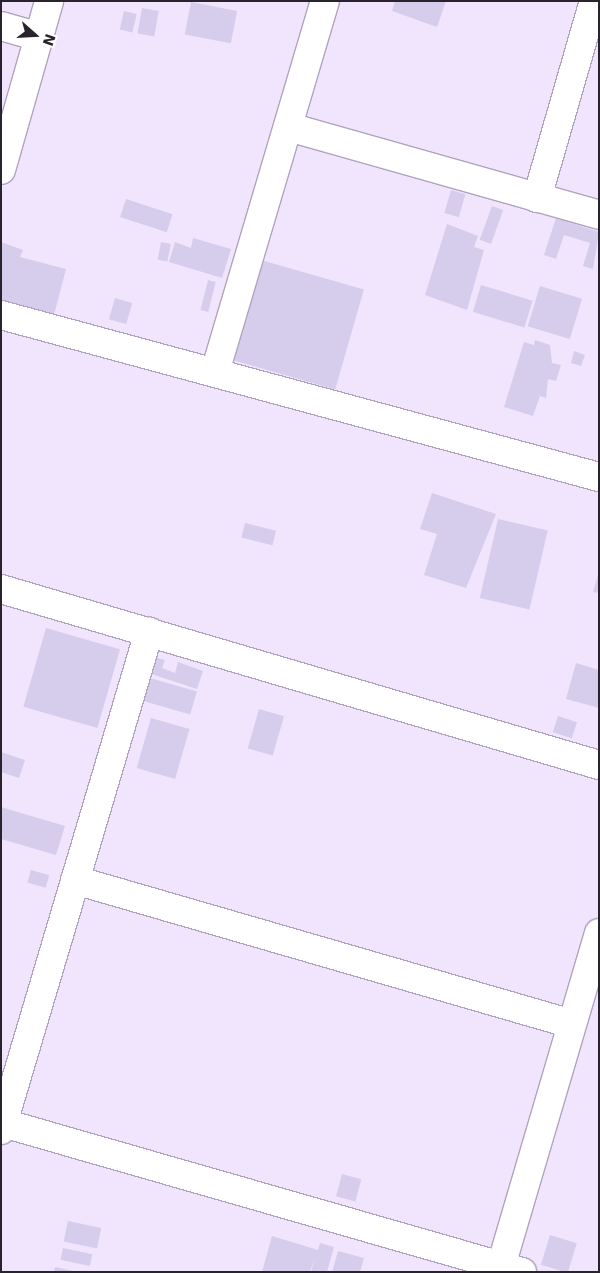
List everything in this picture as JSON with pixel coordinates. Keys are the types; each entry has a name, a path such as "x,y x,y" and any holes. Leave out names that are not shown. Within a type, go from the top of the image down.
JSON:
{"street":[{"path":"1,170 49,1"},
{"path":"215,372 325,1"},
{"path":"538,198 594,1"},
{"path":"1,26 39,37"},
{"path":"289,127 599,215"},
{"path":"1,315 599,477"},
{"path":"1,589 599,765"},
{"path":"149,632 2,1127 511,1269 572,1024 599,933"},
{"path":"75,880 572,1024"}],"building":[{"path":"395,1 446,1 437,27 392,11"},
{"path":"191,2 237,11 231,43 185,34"},
{"path":"142,8 159,11 154,37 137,34"},
{"path":"124,11 137,14 132,32 120,30"},
{"path":"451,190 465,194 459,217 444,213"},
{"path":"126,199 173,214 167,232 120,217"},
{"path":"492,206 503,210 491,244 480,240"},
{"path":"556,218 599,232 593,269 583,266 590,243 564,235 556,259 544,255"},
{"path":"447,224 478,236 474,247 484,250 467,310 425,295"},
{"path":"193,238 231,249 222,278 169,262 175,242 191,248"},
{"path":"1,242 23,250 20,257 66,269 54,315 1,301"},
{"path":"161,242 171,244 167,262 158,260"},
{"path":"261,260 364,289 335,389 232,360"},
{"path":"208,280 216,282 208,312 201,310"},
{"path":"481,285 533,301 524,328 473,312"},
{"path":"540,286 582,299 570,339 528,326"},
{"path":"115,298 132,303 126,324 109,319"},
{"path":"535,340 550,345 552,363 561,365 556,381 548,379 546,398 540,396 533,416 504,407 524,342 534,345"},
{"path":"574,351 585,355 581,366 571,363"},
{"path":"432,493 496,514 466,588 424,575 437,534 420,529"},
{"path":"498,519 548,530 529,609 480,598"},
{"path":"245,523 276,531 272,545 241,538"},
{"path":"599,575 599,593 593,592"},
{"path":"46,628 120,649 97,728 23,707"},
{"path":"150,656 165,660 162,668 175,673 178,662 203,671 197,689 145,672"},
{"path":"576,663 599,670 599,708 566,699"},
{"path":"143,676 197,691 190,715 136,699"},
{"path":"259,709 284,716 273,756 248,748"},
{"path":"558,716 577,722 572,738 553,732"},
{"path":"151,718 189,729 175,779 137,768"},
{"path":"1,752 25,760 19,778 1,772"},
{"path":"1,807 65,826 56,855 1,839"},
{"path":"31,870 49,875 46,888 27,882"},
{"path":"342,1174 361,1179 355,1201 336,1196"},
{"path":"68,1221 101,1228 97,1249 64,1242"},
{"path":"550,1235 577,1243 568,1272 541,1265"},
{"path":"272,1236 318,1250 320,1243 334,1247 327,1272 311,1272 315,1257 310,1272 262,1272"},
{"path":"63,1248 92,1254 90,1266 61,1260"},
{"path":"338,1251 364,1258 360,1272 332,1272"},
{"path":"55,1267 73,1271 73,1272 54,1272"}]}
